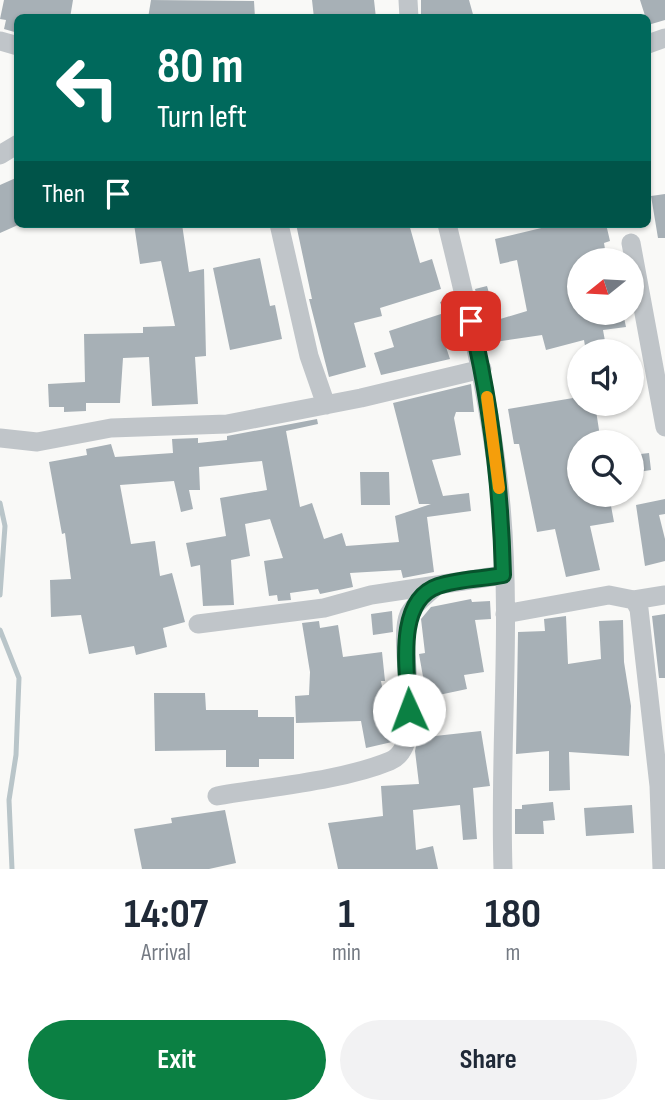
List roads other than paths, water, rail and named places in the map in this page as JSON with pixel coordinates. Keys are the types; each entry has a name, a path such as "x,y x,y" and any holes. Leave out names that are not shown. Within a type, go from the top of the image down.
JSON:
{"street":[{"path":"280,228 309,356 326,405"},
{"path":"448,228 482,369 501,508 505,614 503,869"},
{"path":"631,243 663,400 665,427"},
{"path":"0,438 37,442 111,428 227,424 326,405 482,369"},
{"path":"198,624 255,619 324,608 370,595 503,575"},
{"path":"216,796 338,775 392,761 405,748 409,710 407,628 410,612 435,587"},
{"path":"505,614 609,595 634,600 665,596"},
{"path":"634,600 639,609 661,768 662,869"}],"waterway":[{"path":"0,503 5,526 0,595"},
{"path":"0,630 19,678 16,755 9,800 12,869"}]}
